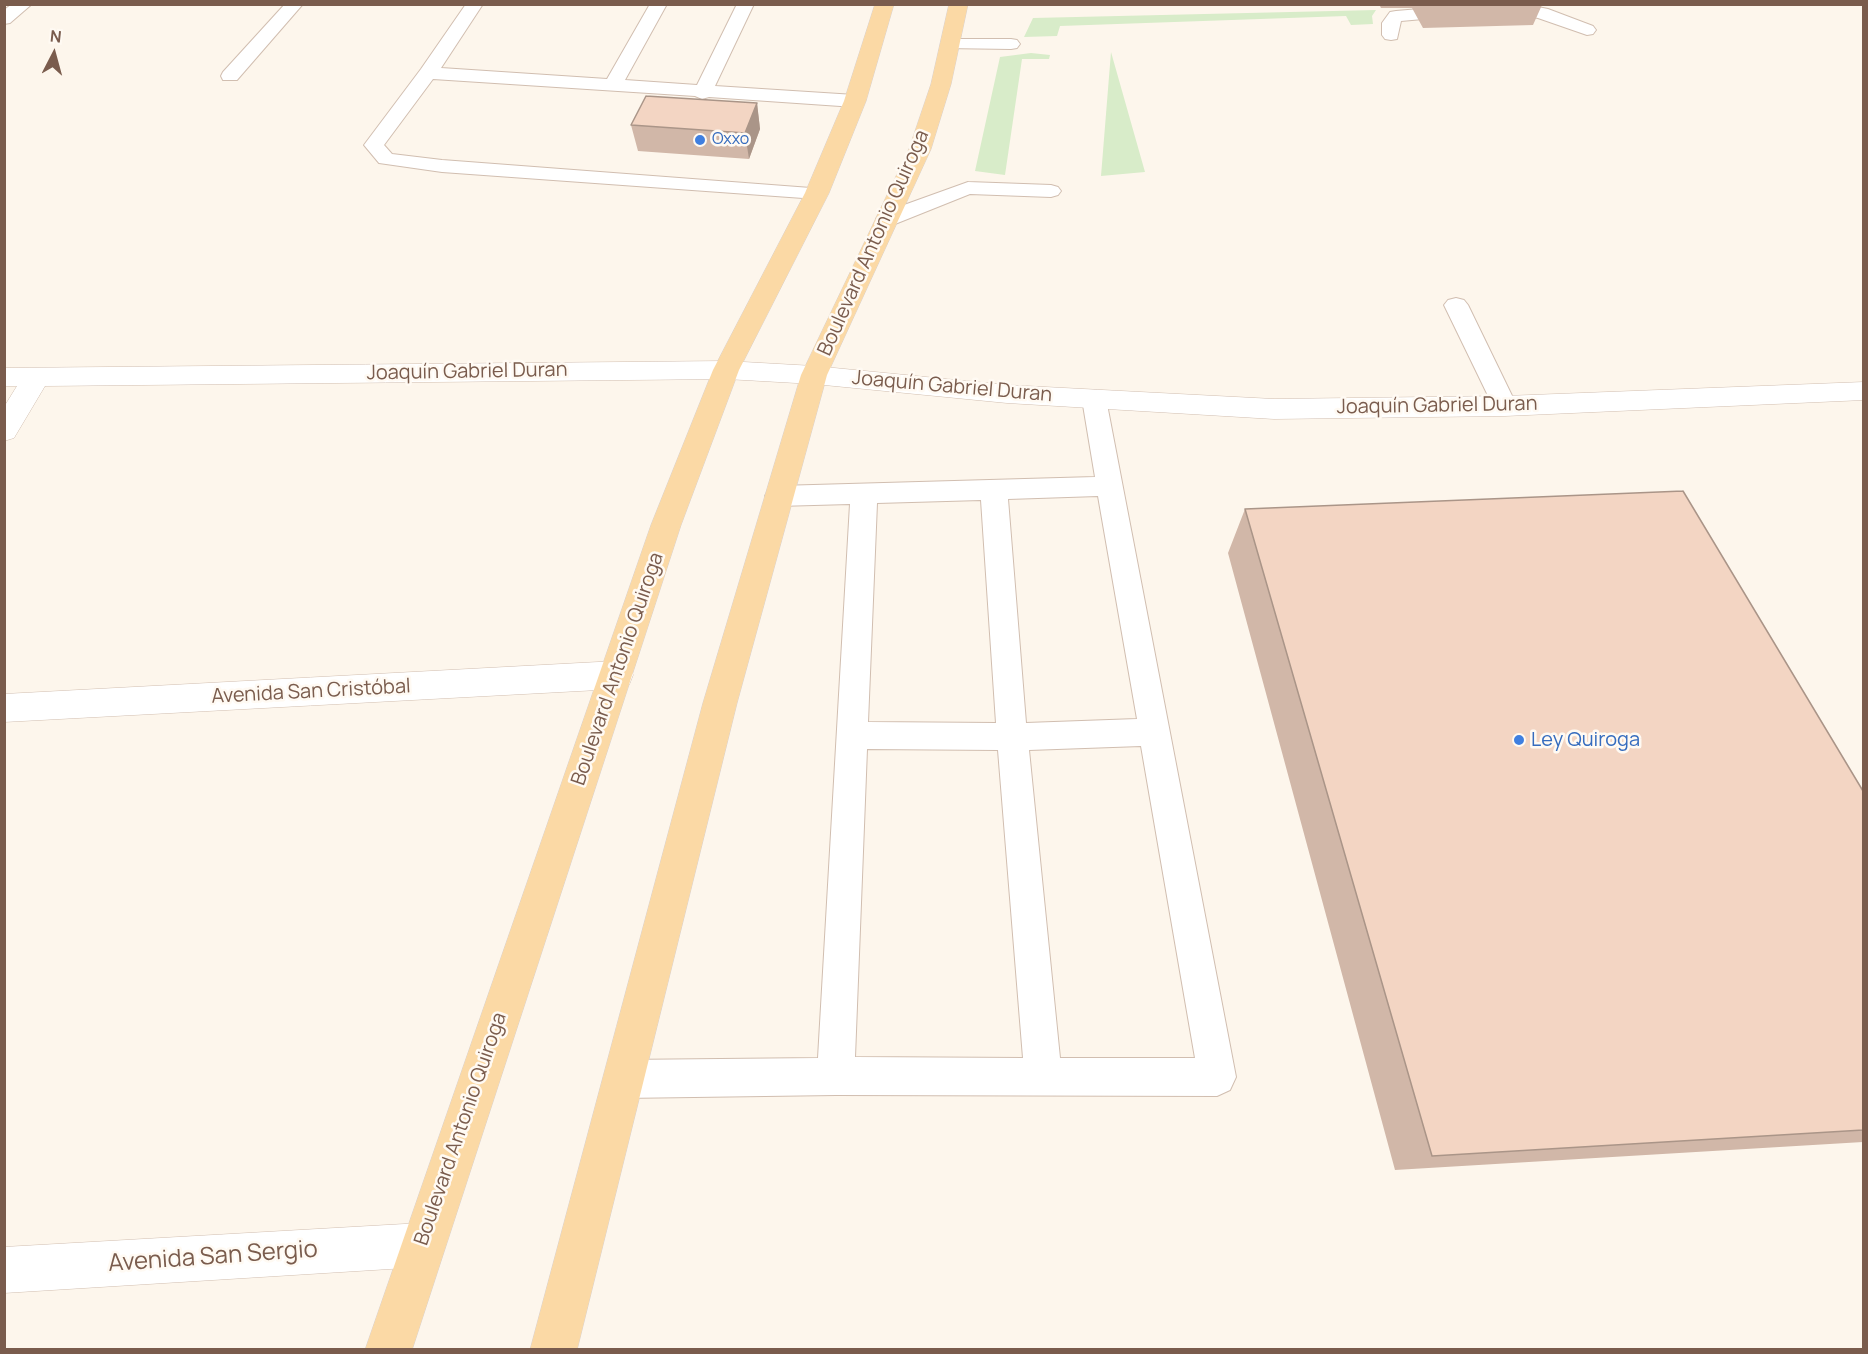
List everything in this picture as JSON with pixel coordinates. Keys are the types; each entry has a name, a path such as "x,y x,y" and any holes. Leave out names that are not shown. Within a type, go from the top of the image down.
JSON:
{"main road":[{"name":"Boulevard Antonio Quiroga","path":"388,1350 666,525 726,370 817,193 855,101 885,4"},
{"name":"Boulevard Antonio Quiroga","path":"552,1350 720,703 814,375 920,149 941,84 958,4"}],"street":[{"name":"Joaquín Gabriel Duran","path":"4,377 726,370 814,375 1007,394 1274,409 1505,406 1863,391"},
{"path":"4,431 37,376"},
{"name":"Avenida San Cristóbal","path":"4,708 617,675"},
{"name":"Avenida San Sergio","path":"4,1270 422,1245"}],"lane":[{"path":"4,19 24,4"},
{"path":"230,76 295,4"},
{"path":"475,4 428,73 374,145 386,159 442,166 817,193"},
{"path":"612,86 659,4"},
{"path":"702,93 746,4"},
{"path":"1391,35 1391,22 1396,16 1467,10 1519,9 1542,13 1587,30"},
{"path":"950,44 1011,44"},
{"path":"428,73 702,93 855,101"},
{"path":"887,219 968,188 1051,191"},
{"path":"1456,305 1505,406"},
{"path":"623,1079 1042,1075 1217,1077 1094,399"},
{"path":"778,496 1110,486"},
{"path":"994,490 1012,737 1042,1075"},
{"path":"836,1076 864,494"},
{"path":"852,735 1012,737 1154,732"}],"green space":[{"path":"1376,10 1372,16 1373,24 1351,25 1346,16 1060,26 1057,36 1024,37 1033,18"},
{"path":"1111,52 1145,172 1101,176"},
{"path":"1031,53 1050,55 1049,59 1022,59 1005,175 975,171 1000,57"}],"building":[{"path":"646,96 757,103 745,133 631,125"},
{"name":"Ley Quiroga","path":"1683,491 1863,791 1863,1130 1432,1156 1245,509"}],"place":[{"name":"Oxxo","path":"700,140"},
{"name":"Ley Quiroga","path":"1519,740"}]}
